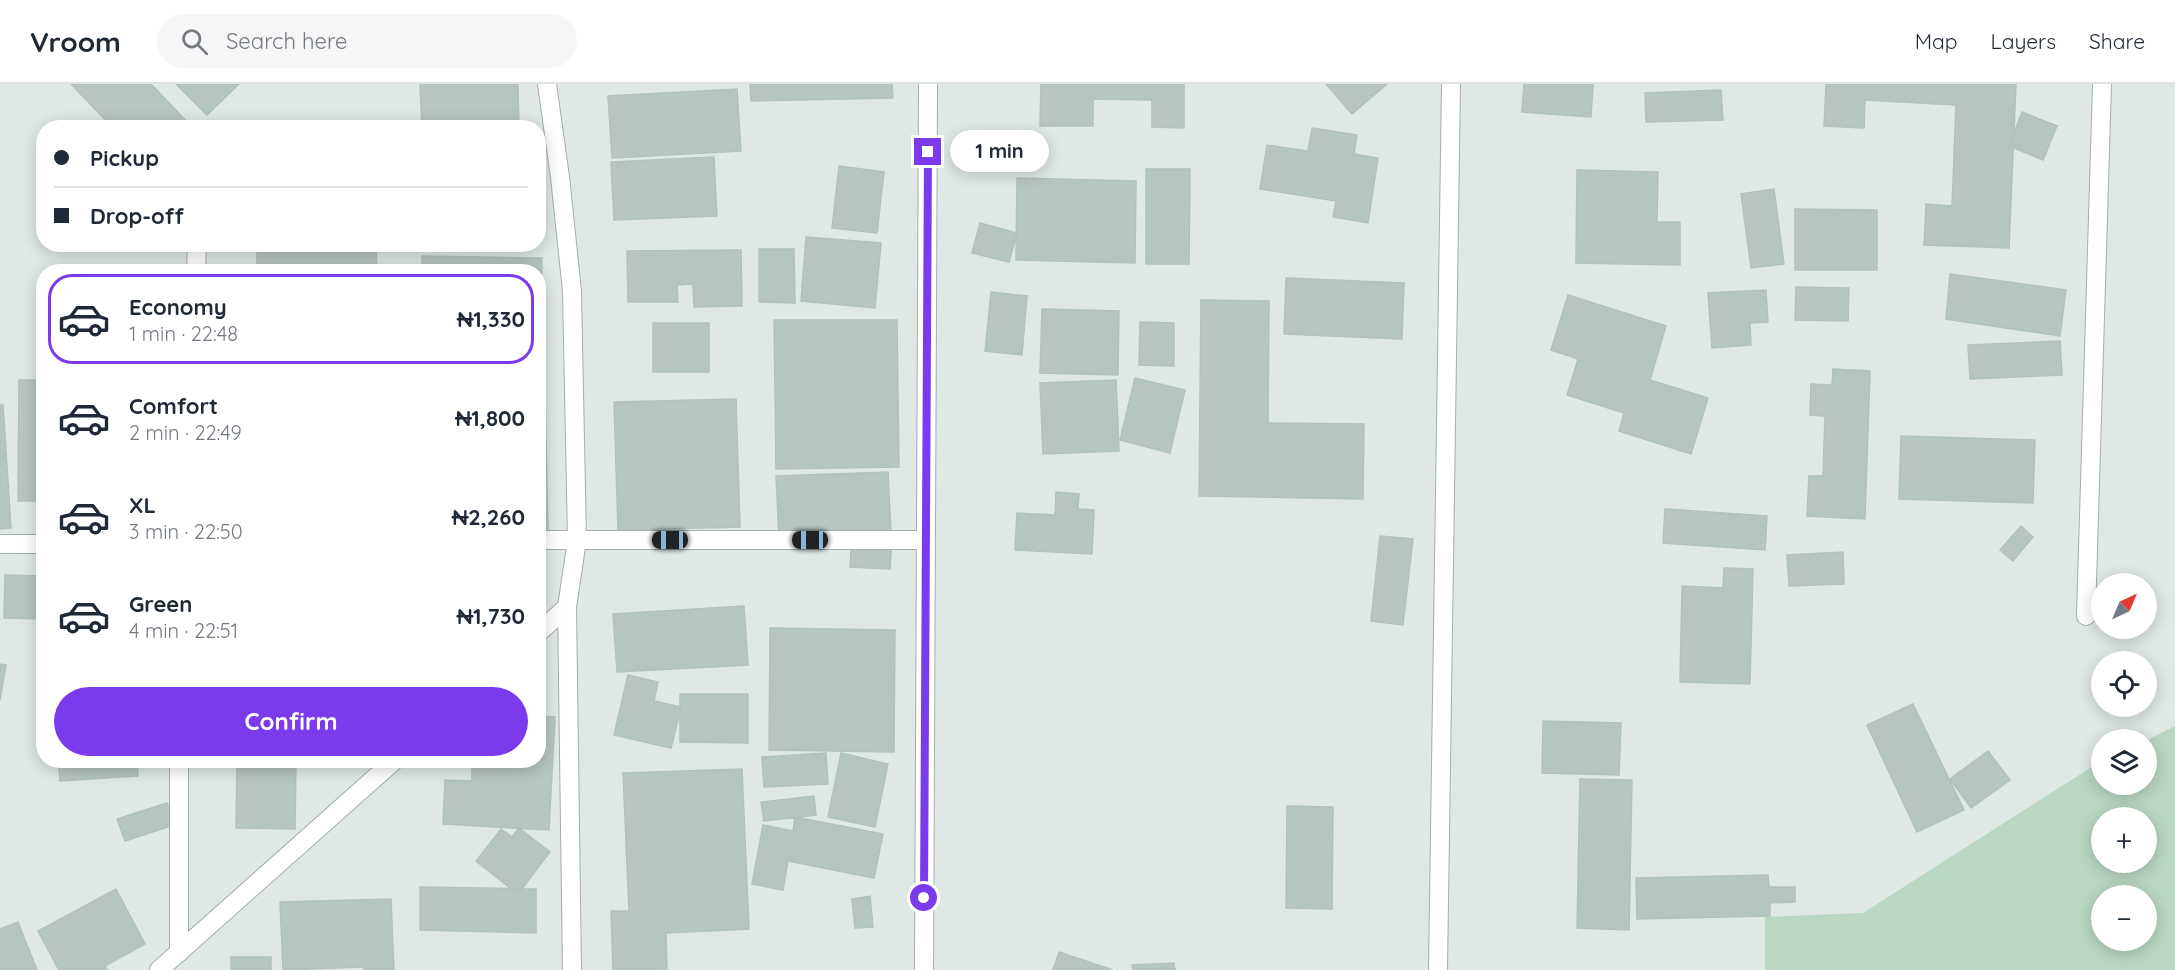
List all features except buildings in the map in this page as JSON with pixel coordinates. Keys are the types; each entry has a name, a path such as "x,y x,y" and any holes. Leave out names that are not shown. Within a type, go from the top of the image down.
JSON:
{"street":[{"path":"547,84 572,291 577,540 567,607 572,970"},
{"path":"924,970 928,84"},
{"path":"1438,970 1450,84"},
{"path":"2086,616 2102,84"},
{"path":"546,540 926,540"},
{"path":"0,544 36,544"},
{"path":"546,626 567,607"},
{"path":"179,768 179,952"},
{"path":"159,970 386,768"}],"green space":[{"path":"2175,726 2175,970 1765,970 1765,917 1863,913 2091,767 2091,795 2157,795 2157,735"}],"route":[{"path":"924,898 928,152"}]}
